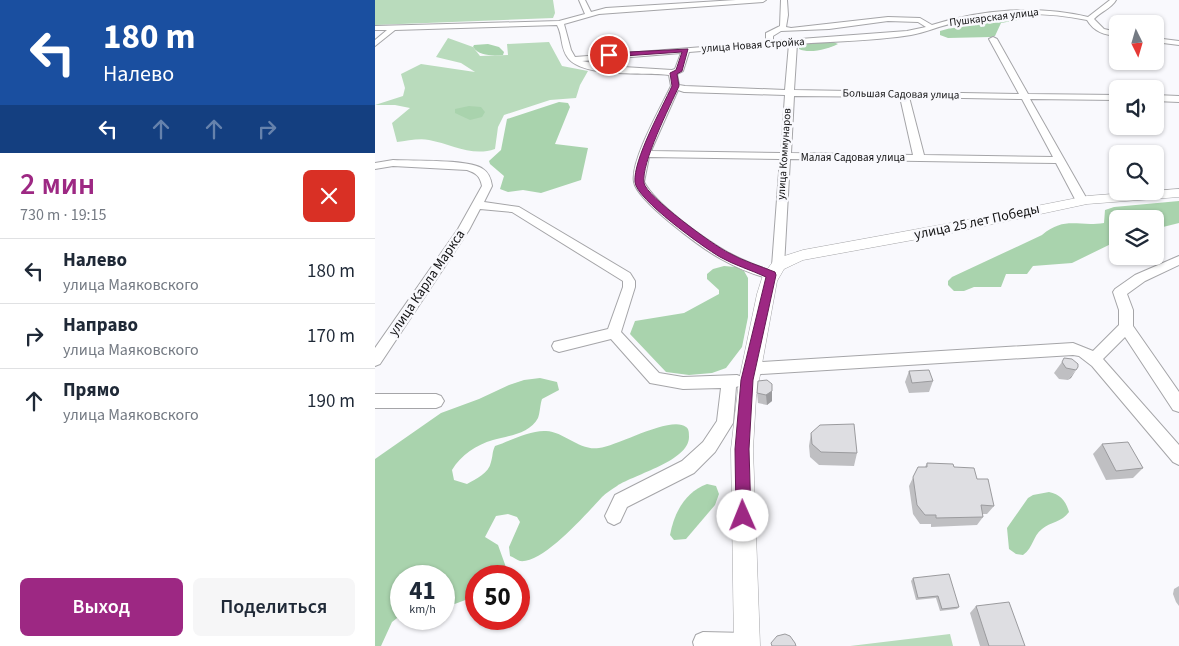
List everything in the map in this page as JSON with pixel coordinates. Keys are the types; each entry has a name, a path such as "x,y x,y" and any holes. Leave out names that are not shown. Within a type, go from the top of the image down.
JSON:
{"main road":[{"name":"улица 25 лет Победы","path":"775,270 786,260 803,255 951,228 1082,201 1179,193"},
{"path":"747,645 742,378 775,270"}],"street":[{"path":"582,0 589,15"},
{"path":"375,28 559,23 649,0"},
{"path":"598,12 763,0"},
{"path":"770,43 769,35 781,29 785,15 784,0"},
{"path":"1109,33 1097,28 1089,19 1099,10 1114,2 1113,0"},
{"name":"Пушкарская улица","path":"781,29 847,26 883,20 915,20 933,28 964,18 1031,11 1062,13 1089,19"},
{"path":"559,23 563,27 567,50 573,59 594,67 673,73 679,71 686,50"},
{"path":"847,26 857,37"},
{"path":"375,44 393,28"},
{"name":"улица Новая Стройка","path":"573,59 907,34 933,28"},
{"path":"993,39 1082,201"},
{"name":"улица Коммунаров","path":"775,270 793,42"},
{"path":"1164,42 1179,44"},
{"path":"673,73 679,87 646,154 639,176 639,184 644,193 671,217 724,255 775,270"},
{"name":"Большая Садовая улица","path":"679,87 789,93 1109,98"},
{"path":"904,94 919,158"},
{"path":"1164,98 1179,99"},
{"name":"Малая Садовая улица","path":"646,154 1059,160"},
{"name":"улица Карла Маркса","path":"375,166 393,163 469,167 479,171 485,177 487,186 463,230 375,360"},
{"path":"477,205 515,209 626,276 629,281 629,287 614,334"},
{"path":"1179,260 1140,278 1120,292 1125,310 1126,327 1179,405"},
{"path":"1094,359 1126,327"},
{"path":"559,346 614,334"},
{"path":"614,334 655,379 683,383 742,378 760,368 1073,349 1094,359 1179,456"},
{"path":"614,516 621,501 688,466 709,447 725,423 742,378"},
{"path":"375,400 437,401"},
{"path":"703,642 747,645"}],"green space":[{"path":"375,0 553,0 555,13 553,18 375,25"},
{"path":"1026,14 1034,17 1001,23 995,36 991,37 948,38 940,35 940,31 976,21"},
{"path":"448,38 473,47 480,56 508,55 507,44 549,42 562,66 588,71 580,85 576,98 550,100 504,115 498,127 495,149 478,152 470,151 425,139 397,142 392,123 410,108 395,105 375,105 403,96 405,88 401,74 421,64 475,72 461,63 436,57"},
{"path":"831,41 838,44 819,50 808,51 799,49 799,45"},
{"path":"488,44 499,47 504,52 503,55 482,54 473,47 474,45"},
{"path":"559,102 568,103 570,107 555,144 588,148 581,180 541,193 523,190 508,192 500,189 504,176 489,161 501,150 507,119"},
{"path":"469,106 481,107 485,112 482,117 470,120 455,113 455,109"},
{"path":"1179,201 1179,223 1164,227 1164,210 1109,210 1109,245 1072,263 1033,266 1027,274 1006,274 1001,287 974,287 964,291 954,291 948,285 948,281 952,277 1042,235 1050,229 1071,223 1104,223 1105,210 1114,207"},
{"path":"724,266 736,267 744,271 748,278 748,317 742,347 726,368 712,373 689,375 666,372 630,334 635,321 684,313 719,294 719,290 707,279 707,274 713,269"},
{"path":"540,378 557,382 559,390 542,399 539,416 530,428 511,436 487,442 469,451 452,470 454,480 467,484 488,469 495,446 540,431 553,432 585,447 599,448 657,428 679,424 688,430 687,446 671,460 625,481 609,491 564,536 540,555 530,560 520,561 510,556 509,547 520,522 517,517 508,514 496,516 485,537 498,545 505,565 465,565 465,600 455,604 455,565 390,565 390,626 381,646 375,646 375,459 441,413 524,380"},
{"path":"707,484 716,486 719,494 715,505 686,539 674,540 670,535 674,519 682,504 693,492"},
{"path":"1049,492 1056,494 1062,499 1069,512 1063,518 1042,529 1036,535 1027,552 1023,555 1016,554 1009,549 1007,528 1028,498 1033,495"},
{"path":"950,634 953,646 850,646"}],"building":[{"path":"1064,358 1072,359 1078,364 1076,370 1066,368 1062,362"},
{"path":"929,370 933,381 912,383 909,371"},
{"path":"767,380 772,384 772,391 766,395 757,393 758,381"},
{"path":"854,424 857,453 821,452 812,444 811,433 820,425"},
{"path":"1128,442 1143,468 1116,471 1102,444"},
{"path":"927,463 953,464 954,467 974,468 977,479 988,479 994,506 981,505 983,517 936,518 936,515 925,515 917,505 913,477 918,467 927,467"},
{"path":"949,574 959,607 942,609 938,596 918,598 913,578"},
{"path":"1009,602 1025,646 989,646 976,606"},
{"path":"785,634 790,636 796,646 772,646 771,643 777,636"}],"route":[{"path":"609,55 686,50 679,71 673,73 675,76 675,86 646,154 639,176 639,184 644,193 671,217 724,255 771,275 747,380 742,449 743,516"}]}
